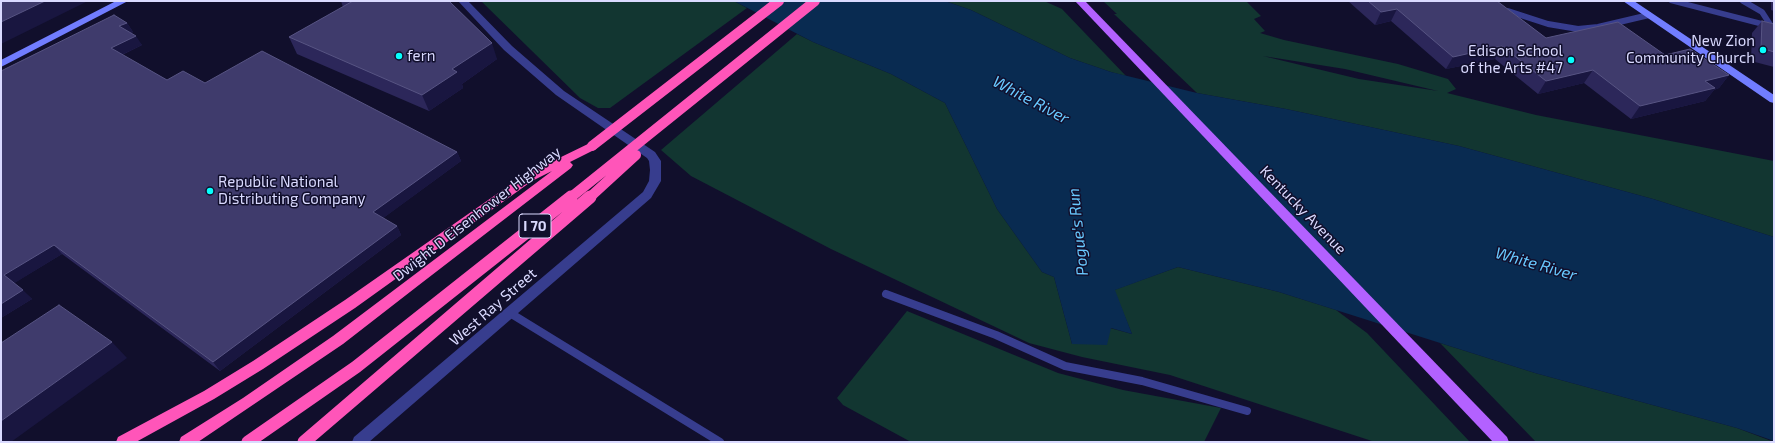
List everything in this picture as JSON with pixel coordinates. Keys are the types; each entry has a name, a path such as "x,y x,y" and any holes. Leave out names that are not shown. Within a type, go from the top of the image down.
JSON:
{"highway":[{"name":"Dwight D Eisenhower Highway","path":"186,442 248,402 338,340 779,1"},
{"name":"I 70","path":"248,442 379,350 727,73 815,1"},
{"path":"304,442 569,216 727,73"},
{"path":"125,441 209,395 258,365 362,296 528,178 592,146"}],"main road":[{"name":"Kentucky Avenue","path":"1080,1 1502,442"}],"street":[{"path":"1,64 123,1"},
{"name":"West Ray Street","path":"359,442 648,195 653,188 656,175 655,162 651,155 560,93 508,48 463,1"},
{"path":"1628,1 1774,100"},
{"path":"1673,1 1772,26"}],"lane":[{"path":"1744,1 1762,12 1768,18 1772,26"},
{"path":"1501,8 1513,14 1548,24 1578,29 1598,27 1649,15"},
{"path":"886,294 996,336 1065,366 1142,381 1247,411"},
{"path":"510,312 720,442"}],"green space":[{"path":"481,1 734,1 747,8 610,108 598,108 580,98"},
{"path":"945,1 1044,1 1062,9 1126,76 1070,58 971,10"},
{"path":"1103,1 1249,1 1247,2 1261,16 1254,19 1265,31 1260,33 1284,40 1398,64 1448,79 1456,89 1447,93 1536,115 1774,161 1774,237 1653,199 1459,146 1286,109 1197,93 1114,14 1117,14","holes":["1263,56 1345,69 1438,91 1359,79"]},
{"path":"797,34 891,74 945,103 997,209 1042,272 1054,277 1072,344 1089,344 1110,328 1132,334 1114,290 1178,267 1279,292 1336,310 1367,333 1470,442 1375,442 1170,375 1082,357 1029,343 831,249 691,176 661,150"},
{"path":"907,311 1058,373 1123,390 1221,408 1204,442 911,442 843,405 837,398"},
{"path":"1440,343 1535,373 1737,428 1774,442 1536,442"}],"water":[{"path":"734,1 945,1 971,10 1070,58 1111,72 1197,93 1286,109 1459,146 1653,199 1774,237 1774,441 1737,428 1535,373 1279,292 1178,267 1115,290 1132,334 1111,328 1107,345 1072,344 1054,277 1042,272 997,209 945,103 891,74 813,42"}],"building":[{"path":"1,1 45,1 1,22"},
{"name":"fern","path":"353,1 449,1 492,43 452,69 457,72 422,95 289,37"},
{"name":"Edison School of the Arts #47","path":"1368,1 1497,1 1546,38 1618,22 1665,55 1690,49 1729,75 1705,81 1715,88 1640,106 1593,70 1546,81 1502,46 1453,57 1397,9 1381,12"},
{"name":"Republic National Distributing Company","path":"114,15 127,23 119,26 136,36 111,48 167,80 183,71 205,83 262,51 457,152 373,212 397,226 213,362 54,245 4,275 23,290 1,304 1,71"},
{"path":"1762,21 1774,24 1774,52 1761,48"},
{"path":"59,305 112,342 1,421 1,343"}],"place":[{"name":"New Zion Community Church","path":"1763,50"},
{"name":"fern","path":"399,56"},
{"name":"Edison School of the Arts #47","path":"1571,60"},
{"name":"Republic National Distributing Company","path":"210,191"}],"water label":[{"name":"White River","path":"1031,100"},
{"name":"Pogue's Run","path":"1078,232"},
{"name":"White River","path":"1536,264"}]}
